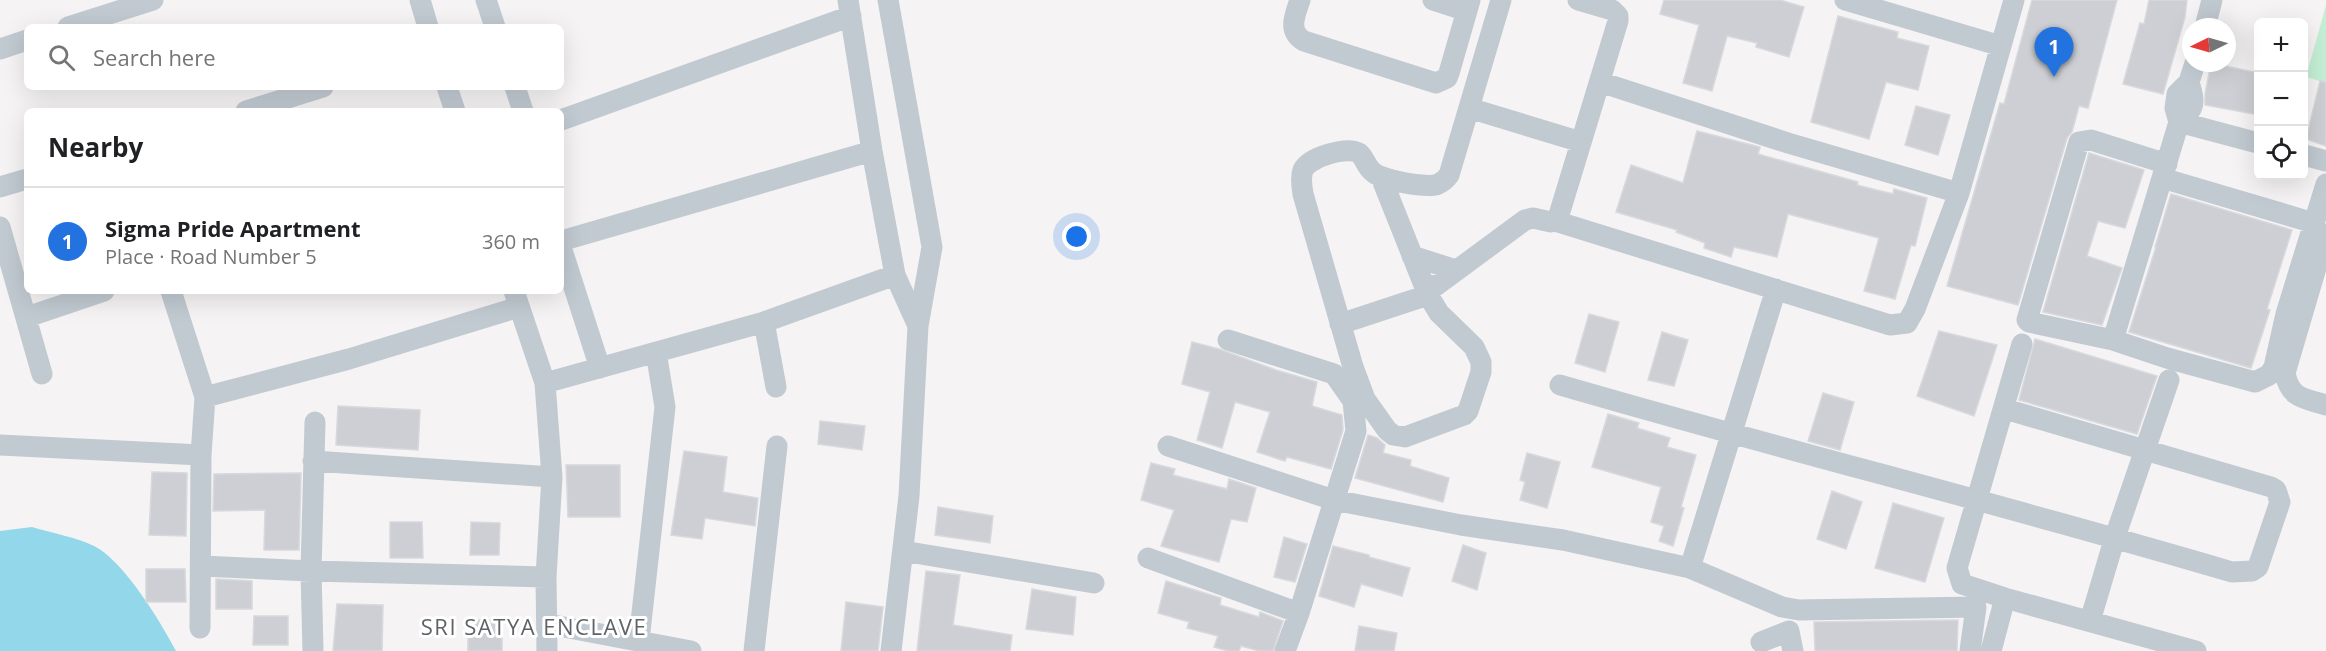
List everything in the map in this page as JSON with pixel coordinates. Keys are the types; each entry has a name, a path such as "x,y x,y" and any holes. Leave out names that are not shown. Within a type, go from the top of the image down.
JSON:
{"street":[{"path":"77,24 153,0"},
{"path":"420,0 427,24"},
{"path":"486,0 494,24"},
{"path":"888,0 932,247 918,326 909,496 891,651"},
{"path":"1300,0 1293,26 1298,38 1436,82 1447,78 1468,6 1432,0"},
{"path":"1285,651 1356,431 1353,401 1343,371 1340,324 1303,194 1302,174 1307,164 1313,160 1347,150 1359,153 1370,169 1381,177 1426,186 1439,184 1445,180 1449,175 1501,0"},
{"path":"1555,221 1558,218 1618,16 1612,10 1578,0"},
{"path":"1845,0 2001,46"},
{"path":"1340,324 1428,295 1430,290 1456,270 1529,218 1555,221 1890,325 1907,323 1915,309 1959,193 2014,0"},
{"path":"2207,18 2212,0"},
{"path":"564,119 850,8 872,151 895,275 918,326"},
{"path":"0,49 24,41"},
{"path":"2114,340 2179,122 2175,108 2177,94 2192,72"},
{"path":"1599,82 1959,193"},
{"path":"256,108 313,90"},
{"path":"448,90 454,108"},
{"path":"516,90 522,108"},
{"path":"1469,108 1581,142"},
{"path":"2179,122 2254,142"},
{"path":"2091,140 2165,171 2320,229 2286,314 2274,367 2269,375 2255,382 2167,358 2114,340 2027,320 2079,142 2091,140"},
{"path":"564,240 872,151"},
{"path":"2308,156 2326,160"},
{"path":"1228,340 1343,371 1393,435 1405,437 1464,415 1472,406 1481,372 1481,363 1474,347 1439,313 1428,295 1381,177"},
{"path":"0,187 24,180"},
{"path":"2326,184 2320,229 2285,373 2288,386 2296,395 2326,405"},
{"path":"0,227 42,374"},
{"path":"564,256 600,368"},
{"path":"1412,256 1456,270"},
{"path":"545,383 764,322 895,275"},
{"path":"1690,567 1776,289"},
{"path":"27,316 95,294"},
{"path":"172,294 205,397 201,455 200,628"},
{"path":"205,397 349,359 516,299 545,383 552,477 546,577 547,651"},
{"path":"764,322 776,387"},
{"path":"2022,344 1958,568 1962,584 2090,621 2150,645 2196,651"},
{"path":"639,640 665,407 656,352"},
{"path":"2090,621 2115,537 2169,380"},
{"path":"1560,385 1731,434 2115,537 2232,572 2252,571 2258,567 2280,502 2276,490 2146,449 2005,409"},
{"path":"313,651 311,571 315,422"},
{"path":"0,445 201,455"},
{"path":"754,651 777,446"},
{"path":"1167,447 1334,500 1461,525 1563,540 1690,567 1786,607 1820,610 1976,607 1971,651"},
{"path":"313,461 552,477"},
{"path":"903,551 1094,583"},
{"path":"1148,558 1299,613"},
{"path":"202,566 546,577"},
{"path":"1991,651 2005,598"},
{"path":"1776,642 1786,607"},
{"path":"1776,642 1809,614 1820,610"},
{"path":"548,624 691,651"}],"green space":[{"path":"2326,5 2326,83 2308,78 2308,70"}],"water":[{"path":"32,527 79,540 94,546 105,554 129,578 140,593 176,651 0,651 0,531"}],"building":[{"path":"1664,0 1780,0 1804,7 1789,57 1756,47 1757,43 1727,36 1712,91 1683,83 1699,25 1660,14"},
{"path":"2032,0 2117,0 2088,108 2079,106 2072,132 2067,138 2018,305 1947,286 2000,103 2004,104"},
{"path":"2149,0 2187,0 2185,17 2182,18 2182,28 2163,94 2123,84 2140,23 2144,24"},
{"path":"1838,16 1898,32 1897,38 1929,46 1918,90 1886,82 1869,139 1811,122"},
{"path":"2236,68 2254,72 2254,114 2205,105 2209,72 2236,72"},
{"path":"2320,81 2326,82 2326,146 2308,140"},
{"path":"1916,106 1950,115 1938,155 1905,145"},
{"path":"1697,131 1760,147 1758,154 1858,182 1857,185 1893,194 1894,189 1927,198 1915,246 1911,245 1895,299 1864,291 1879,238 1788,214 1777,257 1734,247 1731,257 1704,248 1705,243 1676,232 1677,230 1616,212 1631,165 1683,183"},
{"path":"2089,153 2144,170 2125,228 2098,221 2087,256 2122,268 2102,325 2043,312"},
{"path":"2171,194 2292,230 2251,368 2129,332"},
{"path":"1589,314 1619,322 1605,372 1575,363"},
{"path":"1939,331 1997,345 1974,416 1917,396"},
{"path":"1662,332 1688,340 1674,386 1648,380"},
{"path":"2035,339 2157,376 2137,434 2019,400"},
{"path":"1192,342 1317,382 1312,406 1342,415 1343,430 1331,469 1287,457 1285,461 1257,452 1270,412 1235,402 1222,448 1197,440 1210,392 1182,384"},
{"path":"1823,393 1854,402 1840,450 1808,441"},
{"path":"338,406 420,410 418,450 336,445"},
{"path":"1608,414 1639,423 1637,428 1670,438 1667,447 1696,455 1681,507 1684,508 1673,546 1659,541 1664,526 1651,522 1661,487 1592,467"},
{"path":"820,421 865,426 862,450 818,444"},
{"path":"1368,435 1377,438 1385,445 1383,453 1411,460 1410,466 1449,478 1443,502 1355,478"},
{"path":"684,451 727,457 723,492 758,498 755,526 705,518 702,539 671,535"},
{"path":"1527,453 1560,462 1547,508 1520,500 1525,482 1520,480"},
{"path":"1151,463 1175,469 1173,475 1227,489 1229,479 1256,488 1247,522 1231,519 1219,562 1161,546 1174,510 1141,500"},
{"path":"566,465 620,465 620,517 568,517"},
{"path":"152,472 187,473 186,536 149,535"},
{"path":"301,473 299,550 264,550 265,510 213,511 214,474"},
{"path":"1832,491 1862,502 1846,549 1817,539"},
{"path":"1893,503 1944,518 1925,582 1875,568"},
{"path":"938,507 993,516 990,543 935,535"},
{"path":"390,522 422,522 423,558 390,558"},
{"path":"471,522 500,523 499,555 470,555"},
{"path":"1284,537 1307,544 1295,582 1274,577"},
{"path":"1463,545 1486,553 1477,590 1452,581"},
{"path":"1333,546 1410,568 1402,596 1361,584 1354,607 1319,596"},
{"path":"146,569 185,569 186,602 146,602"},
{"path":"926,571 960,575 953,625 1012,635 1010,651 917,651"},
{"path":"216,579 252,581 252,609 216,609"},
{"path":"1166,581 1221,598 1220,605 1259,617 1260,612 1283,621 1273,651 1259,651 1241,646 1239,651 1228,651 1214,647 1218,636 1187,628 1189,622 1158,613"},
{"path":"1032,589 1076,597 1073,635 1026,629"},
{"path":"846,602 883,607 878,651 841,651"},
{"path":"337,604 383,605 382,651 333,651"},
{"path":"254,616 288,616 288,645 253,645"},
{"path":"468,620 502,620 502,651 468,651"},
{"path":"1958,620 1957,651 1815,651 1814,622"},
{"path":"1359,626 1397,633 1394,651 1355,651"}],"place":[{"name":"Sigma Pride Apartment","path":"2054,77"}],"district":[{"name":"SRI SATYA ENCLAVE","path":"534,626"}]}
